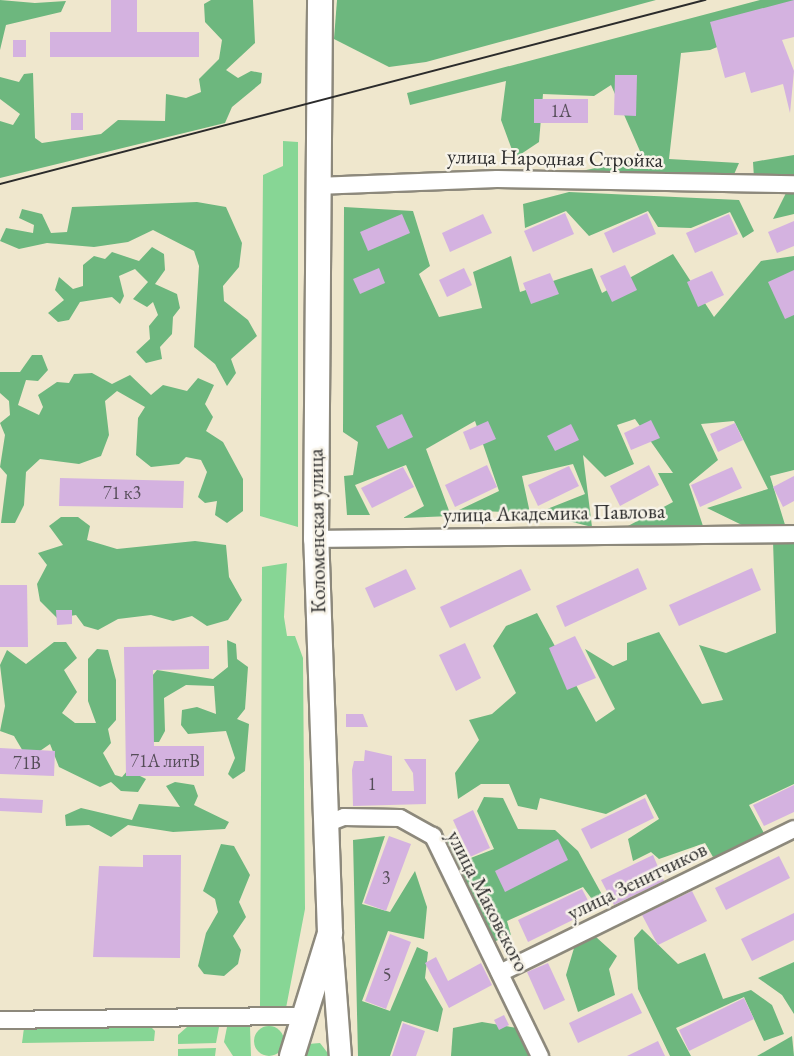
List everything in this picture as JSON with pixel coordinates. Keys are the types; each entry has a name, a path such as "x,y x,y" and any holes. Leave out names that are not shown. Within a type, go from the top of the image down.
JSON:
{"main road":[{"name":"Коломенская улица","path":"292,1056 330,933 323,825 316,540 316,186 320,0"}],"street":[{"name":"улица Народная Стройка","path":"316,186 497,179 794,184"},
{"name":"улица Академика Павлова","path":"316,540 794,534"},
{"name":"улица Маковского","path":"323,825 344,817 400,818 433,836 540,1056"},
{"name":"улица Зенитчиков","path":"500,974 794,829"},
{"path":"330,933 336,1032 340,1056"},
{"path":"0,1020 304,1016 336,1032"}],"green space":[{"path":"0,0 35,3 66,1 61,12 6,25 0,50"},
{"path":"211,0 253,0 255,43 226,70 238,78 251,71 262,73 261,83 232,107 225,123 0,178 0,121 13,125 20,114 0,99 0,77 19,82 24,74 33,73 35,138 42,143 101,134 118,120 165,121 166,94 186,98 201,92 199,79 219,59 222,40 205,22 204,4"},
{"path":"337,0 656,0 426,62 389,67 334,39"},
{"path":"760,0 794,0 794,15 710,50 681,53 669,159 739,163 732,179 572,173 643,158 611,85 594,96 543,94 539,142 515,158 501,120 506,81 410,105 407,93"},
{"path":"283,141 298,142 298,527 260,516 263,175 283,166"},
{"path":"794,155 794,181 754,178 753,162"},
{"path":"794,190 794,214 773,219 787,191"},
{"path":"569,192 739,200 754,231 743,238 730,212 691,228 658,227 648,211 589,236 566,211 525,228 523,204"},
{"path":"197,202 226,207 242,243 239,267 223,286 224,301 248,320 257,336 231,359 236,373 227,386 215,364 194,347 199,266 194,251 153,230 128,242 94,247 47,243 19,249 0,241 6,228 33,233 34,225 19,218 22,209 42,214 51,233 67,232 72,207"},
{"path":"344,207 413,211 430,266 419,274 439,317 482,308 473,272 511,256 520,292 592,268 602,293 673,254 714,317 761,261 794,256 794,470 770,476 786,528 744,526 707,508 768,489 734,421 701,424 718,460 689,484 703,526 628,526 673,502 658,473 673,473 635,419 617,425 634,464 605,477 583,455 592,527 537,513 585,494 573,464 522,476 530,513 459,510 499,491 475,421 426,449 451,516 403,518 424,506 406,465 355,485 370,515 347,515 344,476 353,475 358,442 343,432"},
{"path":"152,247 164,254 165,270 155,284 177,294 180,308 173,317 172,334 160,347 162,359 146,363 136,352 150,339 149,326 158,315 153,302 147,307 133,299 148,282 135,269 119,276 124,296 120,304 112,297 80,302 69,320 58,322 48,313 64,300 55,290 59,277 73,289 83,286 83,265 94,256 105,259 112,252 139,261"},
{"path":"32,355 42,355 48,370 38,381 26,380 18,405 39,415 43,407 38,395 57,382 69,383 74,374 92,373 112,384 130,375 151,395 163,385 187,391 198,378 214,385 205,404 213,417 206,431 223,442 243,479 243,511 227,523 215,515 217,501 205,503 198,497 207,472 201,460 186,457 179,464 151,467 136,455 138,418 145,407 117,391 105,401 109,435 101,456 79,464 40,459 26,472 24,505 15,523 1,523 7,475 0,467 5,435 0,423 10,415 9,401 0,393 0,372 20,372"},
{"path":"61,517 78,517 90,526 87,540 117,549 195,541 226,545 229,577 242,600 228,620 207,626 192,616 173,621 151,615 118,619 98,630 84,626 76,615 57,618 40,601 37,584 47,565 38,553 63,545 49,526"},
{"path":"773,541 794,541 794,784 749,805 767,839 713,857 705,843 659,859 651,852 633,861 628,839 659,819 646,794 606,814 540,798 537,810 518,806 509,784 481,784 458,799 455,773 479,740 469,720 492,714 516,693 493,646 506,626 537,613 596,722 615,709 585,649 613,666 627,660 627,643 659,632 702,704 723,700 699,645 726,653 776,633"},
{"path":"287,563 284,617 287,636 295,636 303,658 305,909 286,1008 260,1010 262,567"},
{"path":"227,640 236,644 237,659 248,667 245,709 237,719 249,724 245,771 233,779 228,774 235,758 226,731 188,734 181,725 182,710 197,707 216,714 214,686 186,685 164,698 165,731 159,742 150,742 147,682 157,670 213,679 228,667"},
{"path":"54,642 66,642 77,658 64,670 77,692 62,713 75,723 96,723 88,701 88,659 97,649 108,650 116,680 116,720 108,729 111,743 103,753 115,775 122,777 128,770 146,779 138,792 121,791 111,782 100,787 59,767 50,744 37,753 24,753 14,736 0,731 5,706 0,665 7,650 26,664"},
{"path":"175,782 194,785 198,796 194,805 229,822 225,829 173,832 128,825 111,837 89,825 66,826 65,815 81,808 132,820 139,804 180,807 166,786"},
{"path":"484,797 503,798 518,829 555,830 578,851 605,900 597,906 583,887 507,921 511,935 493,942 443,844 450,838 468,859 494,849 477,811"},
{"path":"385,836 362,904 390,912 415,871 427,907 424,939 388,931 362,1001 390,1011 417,947 428,952 425,978 443,1009 438,1032 402,1021 390,1056 358,1056 353,840"},
{"path":"221,844 234,846 250,875 239,902 246,917 233,936 241,950 238,964 224,976 204,974 198,966 206,933 218,912 215,899 203,891"},
{"path":"642,929 678,964 705,953 723,999 751,990 772,1005 784,1034 764,1041 744,997 676,1028 691,1056 670,1056 638,989 634,938"},
{"path":"596,937 617,956 609,969 615,995 578,1012 566,975 574,948"},
{"path":"794,962 794,1014 782,995 758,978"},
{"path":"482,1022 517,1028 531,1056 451,1056 453,1028"},
{"path":"148,1024 155,1031 154,1041 22,1043 24,1028"},
{"path":"269,1026 280,1030 284,1041 280,1052 269,1056 258,1052 254,1041 258,1030"},
{"path":"187,1027 219,1027 216,1043 178,1044 178,1035"},
{"path":"227,1027 250,1027 251,1056 233,1056 224,1042"},
{"path":"792,1036 794,1056 757,1056"},
{"path":"320,1043 330,1056 304,1056 308,1044"},
{"path":"216,1048 215,1056 178,1056 178,1049"}],"building":[{"path":"111,0 137,0 137,32 199,32 199,57 50,57 50,32 111,32"},
{"path":"794,0 794,37 782,40 794,71 790,113 783,84 751,93 745,72 725,78 710,22"},
{"path":"13,40 26,40 26,57 13,57"},
{"path":"615,75 637,75 636,116 614,115"},
{"path":"534,99 588,99 588,123 534,123"},
{"path":"71,113 83,113 83,130 71,130"},
{"path":"565,213 574,234 533,252 524,231"},
{"path":"647,213 656,234 613,253 604,233"},
{"path":"402,214 410,233 368,251 360,232"},
{"path":"483,214 492,233 450,252 442,233"},
{"path":"729,214 738,234 695,253 686,233"},
{"path":"794,221 794,246 777,253 768,232"},
{"path":"625,265 637,290 612,302 600,276"},
{"path":"379,268 385,283 360,294 353,279"},
{"path":"464,268 472,285 447,297 439,280"},
{"path":"794,270 794,315 785,319 768,282"},
{"path":"712,271 724,295 698,307 687,282"},
{"path":"550,273 559,294 531,304 523,283"},
{"path":"402,414 413,437 388,449 376,426"},
{"path":"651,420 660,438 631,450 624,433"},
{"path":"488,421 496,439 470,450 463,432"},
{"path":"735,423 743,440 718,452 710,434"},
{"path":"571,424 579,440 555,451 547,436"},
{"path":"487,465 497,487 455,507 445,485"},
{"path":"649,465 659,485 620,506 610,486"},
{"path":"569,466 579,486 538,506 528,485"},
{"path":"403,467 414,487 372,508 361,488"},
{"path":"732,467 742,488 700,507 691,485"},
{"path":"794,476 794,501 783,507 773,487"},
{"path":"60,478 184,481 183,508 59,506"},
{"path":"638,568 647,589 565,627 556,606"},
{"path":"752,568 761,590 679,626 669,605"},
{"path":"406,569 416,589 374,608 365,588"},
{"path":"521,569 531,590 450,628 440,607"},
{"path":"0,585 27,585 28,647 0,647"},
{"path":"56,610 72,610 72,624 57,625"},
{"path":"575,636 596,678 567,690 549,648"},
{"path":"465,643 481,678 456,691 439,655"},
{"path":"209,646 209,669 153,670 154,746 204,746 204,776 126,776 124,647"},
{"path":"346,714 363,714 368,727 346,727"},
{"path":"0,748 55,751 54,776 0,774"},
{"path":"365,750 392,756 392,791 414,791 413,773 404,759 426,759 426,804 353,806 352,770 354,761 364,761"},
{"path":"794,785 794,812 764,826 753,805"},
{"path":"0,798 43,800 42,813 0,811"},
{"path":"645,798 654,818 591,849 581,829"},
{"path":"473,810 490,848 470,857 453,820"},
{"path":"389,836 411,844 386,911 364,903"},
{"path":"558,839 568,860 505,892 495,871"},
{"path":"143,855 181,855 180,958 93,957 99,866 143,867"},
{"path":"653,855 664,881 614,905 601,880"},
{"path":"779,856 790,878 726,910 715,888"},
{"path":"582,889 593,910 528,942 518,920"},
{"path":"692,891 707,921 658,945 642,915"},
{"path":"794,913 794,940 752,961 741,939"},
{"path":"390,934 411,942 386,1009 365,1001"},
{"path":"436,957 448,981 481,963 492,985 449,1008 425,963"},
{"path":"548,963 565,1000 544,1010 527,972"},
{"path":"632,993 642,1013 578,1043 569,1023"},
{"path":"744,998 754,1019 689,1051 679,1030"},
{"path":"504,1015 509,1025 499,1030 494,1020"},
{"path":"403,1023 425,1031 416,1056 392,1056"},
{"path":"658,1041 665,1056 627,1056"}],"tram line":[{"path":"0,184 705,0"}]}
